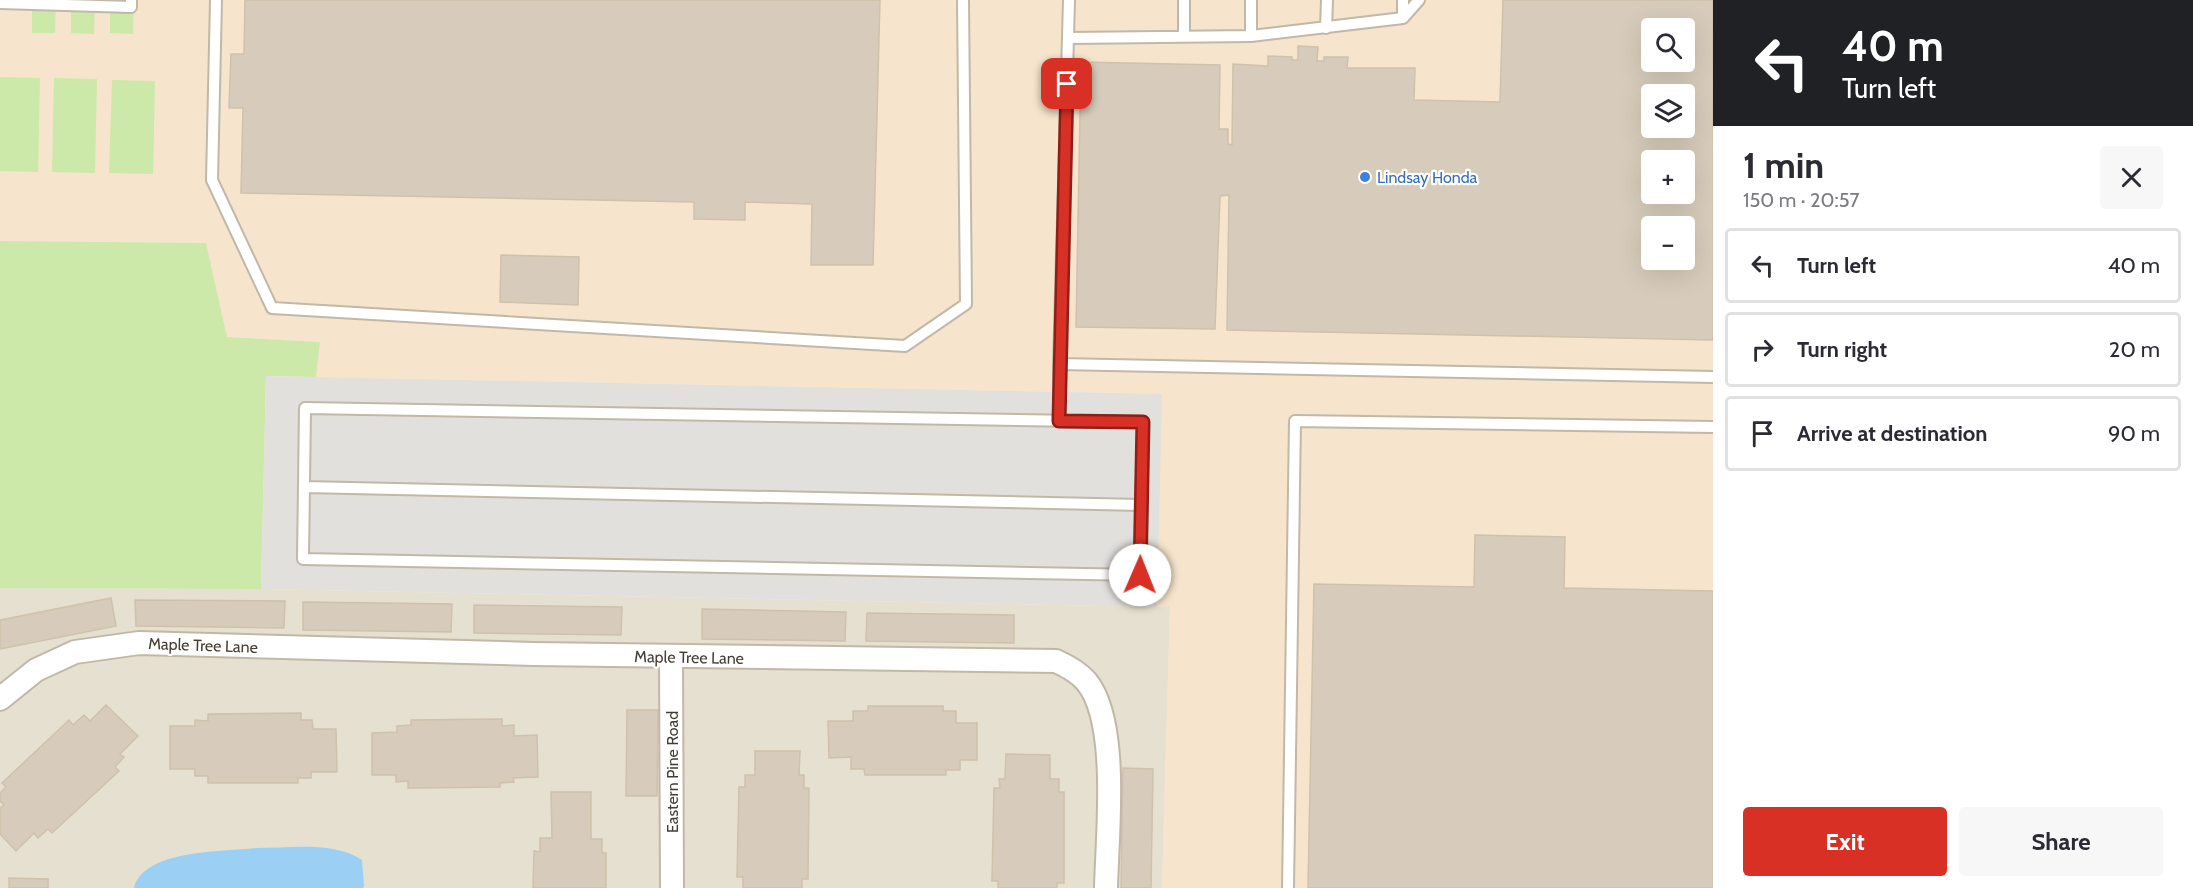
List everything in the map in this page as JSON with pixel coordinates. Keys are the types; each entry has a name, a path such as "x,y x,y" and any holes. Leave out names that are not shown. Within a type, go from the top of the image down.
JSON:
{"street":[{"name":"Maple Tree Lane","path":"0,699 36,670 75,652 140,643 671,657 1056,661 1071,668 1086,681 1095,696 1107,739 1109,760 1106,888"},
{"name":"Eastern Pine Road","path":"671,657 672,888"}],"lane":[{"path":"0,3 131,7 131,0"},
{"path":"216,0 212,180 272,308 905,346 966,304 963,0"},
{"path":"1059,421 1069,0"},
{"path":"1184,0 1184,35"},
{"path":"1251,0 1251,36"},
{"path":"1326,28 1327,0"},
{"path":"1403,0 1403,18"},
{"path":"1069,38 1251,36 1326,28 1403,18 1419,0"},
{"path":"1059,364 1713,377"},
{"path":"305,408 1059,421 1143,422 1140,575 303,559 305,408"},
{"path":"1288,888 1295,421 1713,428"},
{"path":"304,487 1141,505"}],"shaded area":[{"path":"0,0 1713,0 1713,888 1162,888 1170,606 1157,607 1161,394 316,377 320,342 227,337 206,243 0,241"},
{"path":"266,376 1162,394 1157,607 261,589"},
{"path":"0,588 261,589 1157,607 1170,605 1162,888 0,888"}],"green space":[{"path":"32,0 56,0 55,33 32,33"},
{"path":"71,0 95,0 94,34 71,33"},
{"path":"110,0 134,0 133,34 110,33"},
{"path":"0,77 40,78 38,172 0,171"},
{"path":"54,78 97,79 95,173 52,172"},
{"path":"112,80 155,81 153,174 109,173"},
{"path":"0,241 206,243 227,337 320,342 316,377 266,376 261,589 0,588"}],"water":[{"path":"311,847 351,854 362,860 364,886 363,888 134,888 141,875 153,866 169,859 207,852"}],"building":[{"path":"245,0 880,0 873,265 811,265 812,204 745,202 745,220 694,219 694,202 241,193 243,108 229,108 231,54 244,54"},
{"name":"Lindsay Honda","path":"1503,0 1713,0 1713,340 1227,330 1229,195 1220,196 1215,329 1076,327 1081,62 1220,65 1219,129 1228,129 1228,144 1232,145 1233,64 1268,66 1268,56 1292,57 1292,60 1298,60 1298,46 1318,47 1317,61 1324,61 1324,57 1348,57 1347,68 1415,68 1414,100 1500,102"},
{"path":"501,255 579,257 578,305 500,302"},
{"path":"1475,535 1565,537 1564,588 1713,591 1713,888 1308,888 1314,584 1474,587"},
{"path":"111,598 116,626 0,649 0,620"},
{"path":"135,600 285,601 284,628 136,626"},
{"path":"303,602 452,604 451,632 303,630"},
{"path":"474,605 622,607 621,635 474,633"},
{"path":"702,609 846,612 845,641 702,639"},
{"path":"867,613 1014,615 1014,643 866,641"},
{"path":"106,705 138,736 120,754 124,757 115,767 119,771 52,833 48,829 38,838 34,833 16,851 0,834 0,808 4,805 0,801 0,793 6,787 2,783 69,720 73,725 84,715 90,721"},
{"path":"868,706 943,706 943,711 956,711 956,723 977,723 977,760 960,760 960,770 946,770 946,775 865,775 864,769 851,769 851,757 829,758 828,721 853,721 853,711 868,711"},
{"path":"627,710 658,710 657,796 626,796"},
{"path":"301,713 301,720 312,720 313,729 336,729 337,772 311,772 311,778 298,778 298,783 208,783 208,776 195,776 195,769 170,769 170,726 195,726 195,720 208,721 208,714"},
{"path":"502,719 502,726 514,725 514,736 537,735 538,777 513,778 514,782 500,783 500,787 408,788 408,781 396,782 396,775 372,775 372,733 397,732 397,726 411,725 411,720"},
{"path":"755,751 800,751 799,775 804,775 804,788 809,788 808,879 802,879 802,888 743,888 743,877 737,877 739,787 745,787 745,775 755,775"},
{"path":"1006,754 1050,755 1050,779 1059,779 1059,792 1064,792 1064,883 1057,883 1057,888 998,888 998,881 992,881 994,788 1000,788 999,779 1005,779"},
{"path":"1123,768 1153,769 1151,888 1121,888"},
{"path":"551,792 591,792 591,839 602,839 602,853 606,853 606,888 533,888 534,851 540,852 540,838 552,838"},
{"path":"9,878 48,879 48,888 9,888"}],"place":[{"name":"Lindsay Honda","path":"1365,177"}],"route":[{"path":"1067,84 1059,421 1143,422 1140,575"}]}
